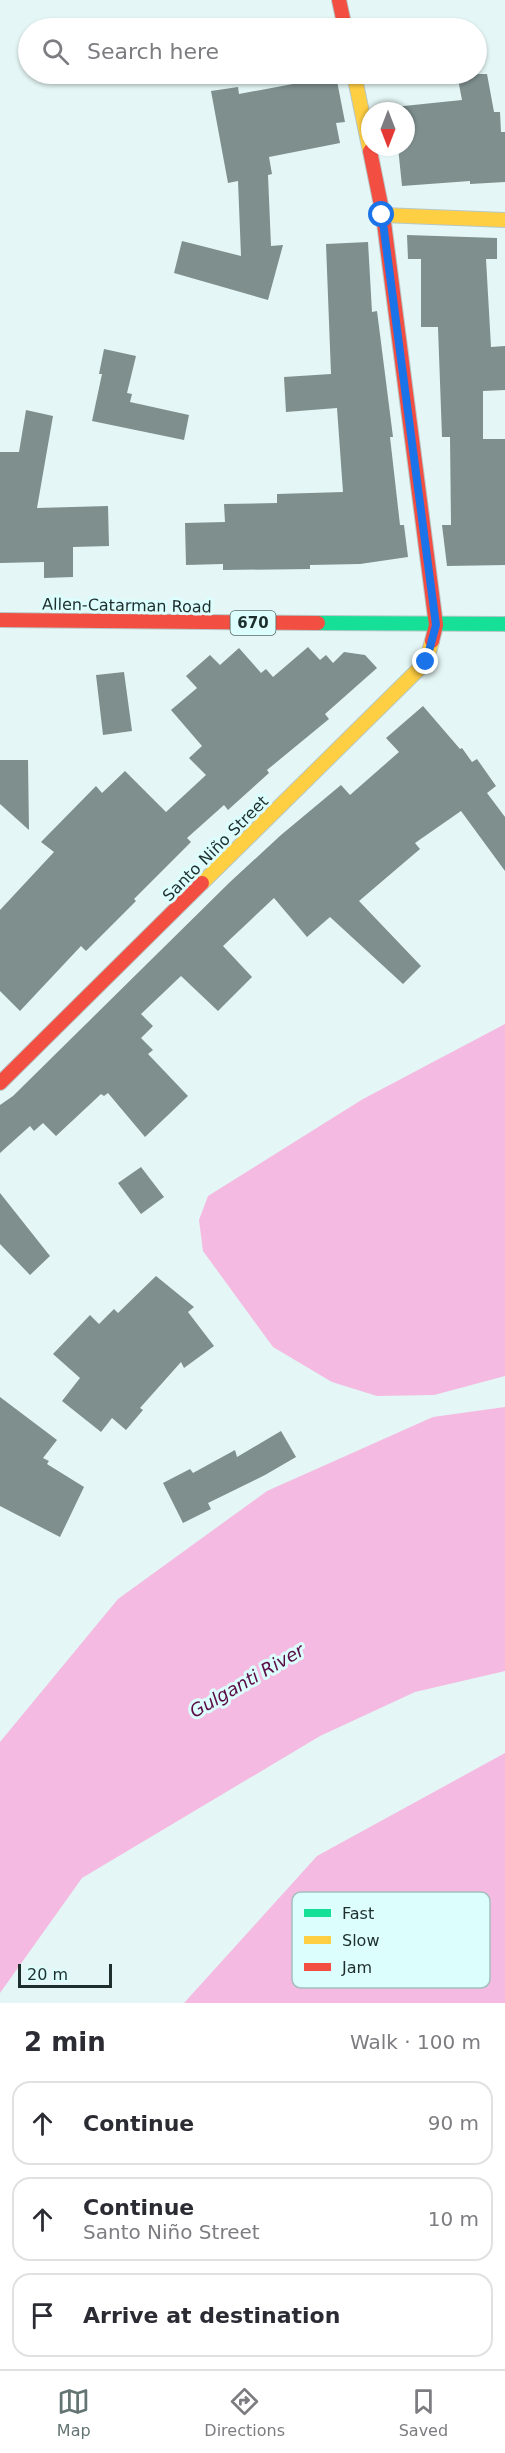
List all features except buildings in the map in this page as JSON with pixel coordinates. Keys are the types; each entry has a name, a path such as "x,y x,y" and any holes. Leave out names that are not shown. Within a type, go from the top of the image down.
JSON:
{"street":[{"path":"339,0 343,18"},
{"path":"356,84 382,215 436,625"},
{"path":"382,215 505,220"},
{"name":"Allen-Catarman Road","path":"0,620 505,624"},
{"name":"Santo Niño Street","path":"0,1083 426,662 436,625"}],"water":[{"path":"505,1024 505,1376 434,1395 377,1396 332,1382 273,1347 203,1251 199,1220 208,1196 363,1099"},
{"name":"Gulganti River","path":"505,1407 505,1671 415,1692 320,1736 82,1878 0,1993 0,1742 118,1599 267,1491 433,1417"},
{"path":"505,1753 505,2003 184,2003 317,1856"}],"traffic: fast":[{"path":"318,623 505,624"}],"traffic: slow":[{"path":"356,84 361,108"},
{"path":"383,215 505,220"},
{"path":"202,883 426,662 432,641"}],"traffic: jam":[{"path":"339,0 343,18"},
{"path":"371,156 383,215 436,625 432,641"},
{"path":"0,620 318,623"},
{"path":"0,1083 202,883"}],"route":[{"path":"382,215 436,625 426,662"}]}
